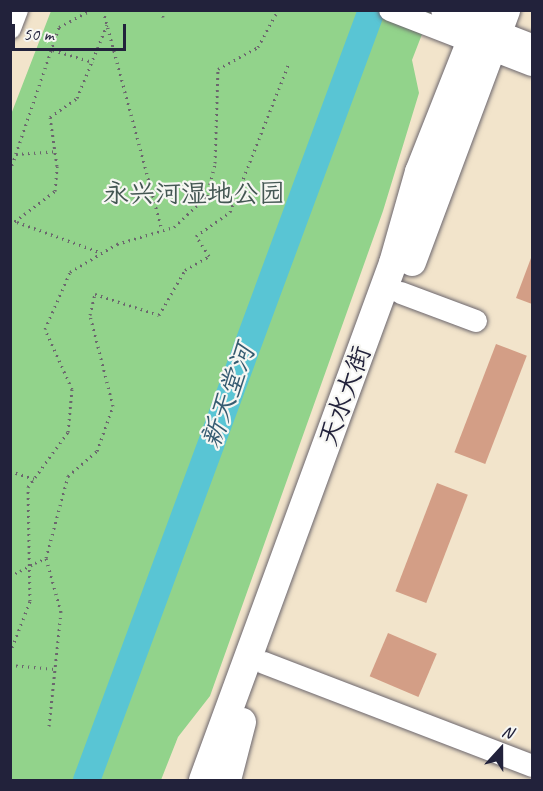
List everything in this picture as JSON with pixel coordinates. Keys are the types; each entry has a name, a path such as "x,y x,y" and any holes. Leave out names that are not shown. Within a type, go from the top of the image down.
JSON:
{"main road":[{"name":"天水大街","path":"227,780 240,726 401,292 488,28"},
{"name":"天水大街","path":"203,780 393,263 420,172 488,28"}],"street":[{"path":"10,27 17,10"},
{"path":"390,10 488,28 532,45"},
{"path":"488,28 532,65"},
{"path":"401,292 476,321"},
{"path":"264,663 532,766"}],"path":[{"path":"10,171 59,27 91,10"},
{"path":"103,10 162,230"},
{"path":"162,10 163,17"},
{"path":"10,653 30,601 28,487 68,432 72,389 45,329 70,272 117,244 174,227 207,196 215,163 218,69 258,47 278,10"},
{"path":"10,225 17,222 55,191 55,151 50,117 77,98 107,25"},
{"path":"53,50 93,62"},
{"path":"49,726 61,612 46,558 68,476 98,451 113,406 90,315 95,294 159,315 185,270 208,256 196,236 230,212 288,63"},
{"path":"16,154 55,151"},
{"path":"17,222 102,253"},
{"path":"10,471 34,479"},
{"path":"10,576 46,558"},
{"path":"10,665 55,669"},
{"path":"10,708 10,771"}],"green space":[{"name":"永兴河湿地公园","path":"51,11 431,11 412,60 419,93 383,211 210,696 178,737 161,780 11,780 10,117"}],"building":[{"path":"532,258 532,304 516,298"},
{"path":"496,344 527,356 485,464 454,452"},
{"path":"437,483 468,495 426,603 395,591"},
{"path":"388,633 437,654 418,697 370,676"}],"waterway":[{"name":"新天堂河","path":"86,780 371,10"}]}
